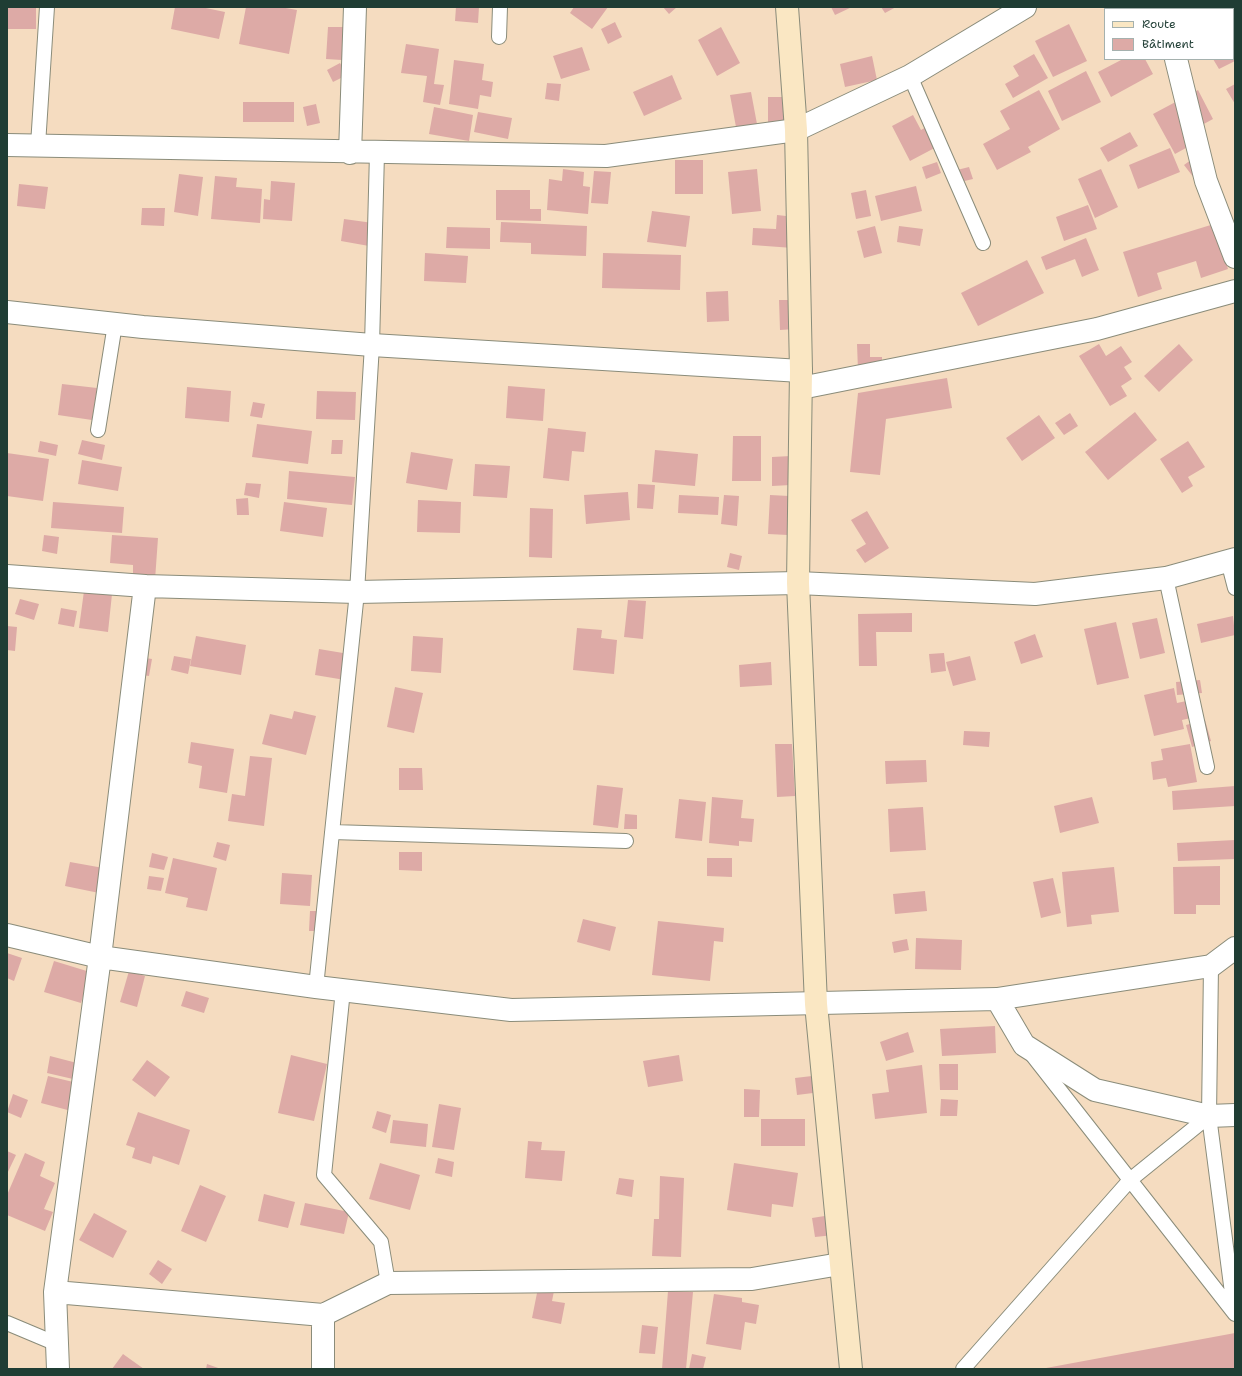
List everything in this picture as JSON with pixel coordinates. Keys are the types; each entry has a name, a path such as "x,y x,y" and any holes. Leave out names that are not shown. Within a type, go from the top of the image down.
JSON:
{"street":[{"path":"350,152 356,7"},
{"path":"787,7 796,130 801,379 798,583 816,1004 851,1369"},
{"path":"7,145 377,153 606,156 796,130 910,76 1025,7"},
{"path":"1176,60 1206,180 1235,257"},
{"path":"7,312 115,324 801,379 1097,329 1235,291"},
{"path":"7,576 145,586 357,592 798,583 1035,594 1166,578 1231,560"},
{"path":"58,1369 55,1292 100,957 145,586"},
{"path":"7,934 100,957 316,987 511,1010 997,999 1211,966 1235,948"},
{"path":"997,999 1024,1045 1095,1090 1209,1116 1235,1114"},
{"path":"55,1292 323,1315 388,1283 752,1279 840,1264"},
{"path":"323,1315 323,1369"}],"lane":[{"path":"38,145 47,7"},
{"path":"499,37 500,7"},
{"path":"910,76 982,243"},
{"path":"316,987 357,592 372,345 377,153"},
{"path":"98,430 115,324"},
{"path":"1231,560 1235,588"},
{"path":"1166,578 1207,767"},
{"path":"332,832 626,841"},
{"path":"1211,966 1209,1116 1232,1293 1235,1299"},
{"path":"343,990 324,1176 381,1242 388,1283"},
{"path":"1024,1045 1235,1314"},
{"path":"963,1369 1130,1180 1209,1116"},
{"path":"7,1323 57,1344"}],"building":[{"path":"7,7 36,7 36,29 7,29"},
{"path":"175,7 201,7 225,12 219,39 171,29"},
{"path":"246,7 280,7 297,10 289,54 239,44"},
{"path":"456,7 479,7 478,23 455,21"},
{"path":"574,7 608,7 592,29 570,13"},
{"path":"663,7 677,7 669,14"},
{"path":"831,7 852,7 835,15"},
{"path":"881,7 896,7 885,13"},
{"path":"1207,7 1234,7 1232,8"},
{"path":"615,22 622,37 608,44 601,29"},
{"path":"1069,24 1087,61 1053,77 1035,41"},
{"path":"328,27 343,27 342,60 326,59"},
{"path":"721,27 740,63 717,76 698,40"},
{"path":"1234,32 1235,61 1219,69 1214,60 1234,60"},
{"path":"406,44 439,49 434,84 444,85 440,105 423,102 427,76 401,73"},
{"path":"582,47 590,70 561,79 553,56"},
{"path":"1034,54 1048,78 1013,98 1005,84 1019,76 1013,66"},
{"path":"872,56 877,80 845,87 840,64"},
{"path":"454,60 484,64 482,80 493,82 491,97 480,95 478,109 449,104"},
{"path":"1121,60 1146,60 1153,74 1111,97 1098,72"},
{"path":"340,63 347,75 333,82 327,70"},
{"path":"1086,71 1101,102 1062,121 1048,91"},
{"path":"672,75 682,99 644,116 633,92"},
{"path":"547,83 561,84 559,101 545,99"},
{"path":"1235,84 1235,104 1226,89"},
{"path":"1039,90 1060,129 1028,147 1031,152 997,170 983,144 1010,129 1000,111"},
{"path":"1198,90 1213,119 1189,132 1195,143 1175,154 1153,114"},
{"path":"751,92 757,124 736,127 730,95"},
{"path":"768,97 787,97 788,126 768,127"},
{"path":"243,102 294,102 294,122 243,122"},
{"path":"316,104 320,123 307,126 303,107"},
{"path":"434,107 473,115 469,141 429,134"},
{"path":"478,112 512,118 508,139 474,132"},
{"path":"913,115 921,130 933,123 944,143 910,161 892,126"},
{"path":"1130,132 1138,146 1108,162 1100,148"},
{"path":"1170,148 1180,172 1138,189 1129,165"},
{"path":"1195,157 1194,178 1184,165"},
{"path":"675,160 703,160 703,194 675,194"},
{"path":"937,162 941,173 926,179 922,167"},
{"path":"969,167 973,179 956,183 953,171"},
{"path":"563,169 584,172 583,186 590,187 588,214 547,210 549,179 562,181"},
{"path":"757,169 761,211 732,214 728,172"},
{"path":"1101,169 1118,207 1095,218 1078,179"},
{"path":"594,171 611,172 608,204 591,203"},
{"path":"179,174 203,177 198,216 174,212"},
{"path":"215,176 237,178 236,187 262,189 260,223 211,219"},
{"path":"271,181 295,183 292,221 263,219 264,199 270,200"},
{"path":"19,184 48,187 45,209 17,206"},
{"path":"916,186 922,211 881,221 875,196"},
{"path":"496,190 530,190 530,209 541,209 541,221 496,220"},
{"path":"866,190 871,216 856,219 851,193"},
{"path":"1088,205 1097,229 1064,241 1056,217"},
{"path":"142,208 165,208 164,226 141,225"},
{"path":"652,211 690,216 686,247 647,242"},
{"path":"777,215 795,217 793,248 752,245 753,228 776,229"},
{"path":"344,219 373,223 369,246 341,241"},
{"path":"501,222 587,226 586,256 531,254 531,243 500,242"},
{"path":"1214,224 1228,269 1201,278 1196,261 1157,273 1162,289 1138,297 1123,252"},
{"path":"875,226 882,253 864,258 857,231"},
{"path":"899,226 923,229 920,246 897,242"},
{"path":"447,227 490,228 490,249 446,248"},
{"path":"1086,238 1099,270 1082,277 1075,259 1046,270 1041,257"},
{"path":"425,253 468,256 466,283 424,281"},
{"path":"603,253 681,255 680,290 602,288"},
{"path":"1027,260 1044,293 978,326 961,293"},
{"path":"728,291 729,321 707,322 706,292"},
{"path":"779,300 794,300 795,329 780,330"},
{"path":"857,344 870,344 870,357 882,357 882,369 858,370"},
{"path":"1099,344 1106,356 1121,346 1132,362 1124,367 1132,379 1121,386 1127,396 1110,406 1079,356"},
{"path":"1179,344 1193,360 1159,392 1144,376"},
{"path":"947,378 952,408 886,419 880,475 850,472 858,393"},
{"path":"62,384 97,388 92,420 58,415"},
{"path":"508,386 545,389 543,421 506,418"},
{"path":"187,387 231,391 229,422 185,418"},
{"path":"317,391 356,392 355,420 316,419"},
{"path":"253,402 265,404 262,418 250,416"},
{"path":"1135,412 1157,440 1108,480 1085,452"},
{"path":"1070,413 1078,426 1064,435 1055,423"},
{"path":"1039,415 1055,438 1022,461 1006,438"},
{"path":"257,424 312,431 308,464 252,457"},
{"path":"548,428 586,432 584,452 572,451 569,481 543,478"},
{"path":"733,436 761,436 761,481 732,481"},
{"path":"82,440 105,445 102,460 78,454"},
{"path":"332,440 343,440 342,454 331,454"},
{"path":"40,441 58,445 56,456 38,452"},
{"path":"1188,441 1205,467 1188,477 1193,486 1182,493 1160,459"},
{"path":"655,450 698,454 695,486 652,482"},
{"path":"411,452 453,459 447,490 406,483"},
{"path":"7,453 49,459 43,501 7,496"},
{"path":"791,456 791,485 772,486 772,457"},
{"path":"82,460 122,467 118,491 78,484"},
{"path":"475,464 510,466 507,498 473,496"},
{"path":"289,471 355,477 352,505 287,499"},
{"path":"246,483 261,484 259,498 244,495"},
{"path":"638,484 655,485 653,509 637,508"},
{"path":"628,492 630,520 586,524 584,495"},
{"path":"679,495 719,497 718,515 678,513"},
{"path":"724,495 739,496 737,526 721,524"},
{"path":"770,495 789,496 788,535 768,534"},
{"path":"248,498 249,515 237,515 236,499"},
{"path":"418,500 461,502 460,533 417,532"},
{"path":"53,502 124,507 122,533 51,528"},
{"path":"284,502 327,508 323,537 280,531"},
{"path":"530,508 553,509 552,558 529,557"},
{"path":"867,511 889,548 865,563 856,550 866,544 851,520"},
{"path":"44,535 59,537 57,554 42,551"},
{"path":"112,535 158,538 155,580 133,579 133,565 110,563"},
{"path":"730,553 742,556 739,570 727,567"},
{"path":"84,591 112,594 108,632 79,628"},
{"path":"20,599 39,604 34,620 15,614"},
{"path":"628,600 646,601 643,639 624,637"},
{"path":"61,608 77,611 74,627 58,624"},
{"path":"912,613 912,632 876,632 877,666 859,666 858,614"},
{"path":"1233,616 1235,635 1201,643 1197,624"},
{"path":"1157,618 1165,653 1140,659 1132,623"},
{"path":"1116,622 1129,678 1097,685 1084,629"},
{"path":"7,626 17,627 15,651 7,650"},
{"path":"577,628 602,630 601,638 617,640 614,674 573,670"},
{"path":"1035,634 1043,657 1021,664 1014,642"},
{"path":"196,636 246,645 241,675 190,666"},
{"path":"413,636 443,638 441,673 411,671"},
{"path":"319,649 349,654 345,680 315,675"},
{"path":"944,653 946,671 931,673 929,654"},
{"path":"133,656 152,659 149,676 130,673"},
{"path":"174,656 191,659 188,674 171,670"},
{"path":"970,656 976,680 953,686 946,662"},
{"path":"771,662 772,685 740,687 739,665"},
{"path":"1200,680 1202,693 1177,695 1176,682"},
{"path":"395,687 423,693 414,733 387,727"},
{"path":"1174,688 1177,703 1191,700 1195,717 1182,720 1184,729 1154,736 1144,695"},
{"path":"294,711 316,716 306,755 262,744 270,714 292,719"},
{"path":"1205,720 1211,741 1192,747 1186,725"},
{"path":"964,731 990,732 989,747 963,745"},
{"path":"191,742 234,749 227,793 199,788 202,766 188,763"},
{"path":"775,744 792,744 795,796 777,797"},
{"path":"1190,744 1197,782 1168,787 1166,778 1153,780 1151,762 1163,760 1161,749"},
{"path":"250,756 272,758 264,826 228,821 232,794 245,796"},
{"path":"926,760 927,782 886,784 885,761"},
{"path":"399,768 422,768 423,790 399,790"},
{"path":"597,785 623,788 618,828 593,825"},
{"path":"1235,786 1235,806 1173,810 1172,791"},
{"path":"712,797 743,800 741,818 754,819 752,842 739,841 739,846 709,843"},
{"path":"1092,797 1099,823 1060,833 1054,806"},
{"path":"679,799 706,802 702,841 675,838"},
{"path":"923,807 926,850 890,852 888,809"},
{"path":"625,814 637,815 637,829 624,829"},
{"path":"1235,840 1235,859 1178,861 1177,843"},
{"path":"217,842 230,845 226,861 213,857"},
{"path":"399,852 422,852 422,871 399,870"},
{"path":"152,853 168,857 164,870 149,867"},
{"path":"173,858 217,868 207,911 186,907 188,898 165,893"},
{"path":"707,858 732,858 732,877 707,876"},
{"path":"70,862 109,869 104,894 65,886"},
{"path":"1220,866 1220,905 1196,905 1196,914 1174,914 1173,867"},
{"path":"1114,867 1119,912 1091,915 1092,924 1067,927 1062,872"},
{"path":"282,873 312,875 310,906 280,904"},
{"path":"149,876 164,878 161,891 147,889"},
{"path":"1053,878 1061,913 1041,918 1033,882"},
{"path":"925,891 927,911 895,914 893,894"},
{"path":"310,911 328,911 327,931 309,931"},
{"path":"583,919 616,927 610,951 577,942"},
{"path":"658,921 724,928 723,942 714,941 710,981 652,975"},
{"path":"916,938 962,940 961,970 915,969"},
{"path":"907,939 909,950 894,953 892,942"},
{"path":"7,953 22,958 14,981 7,978"},
{"path":"54,961 90,972 81,1003 44,992"},
{"path":"129,971 145,976 137,1007 120,1002"},
{"path":"186,991 209,998 204,1013 181,1006"},
{"path":"995,1026 996,1053 942,1056 940,1029"},
{"path":"908,1032 914,1052 886,1061 880,1042"},
{"path":"291,1055 327,1064 314,1121 278,1113"},
{"path":"679,1055 683,1081 648,1087 643,1061"},
{"path":"50,1056 77,1063 73,1079 47,1073"},
{"path":"147,1060 170,1077 155,1097 132,1080"},
{"path":"939,1064 958,1064 958,1090 940,1090"},
{"path":"922,1065 927,1113 875,1119 872,1094 889,1092 886,1070"},
{"path":"48,1076 86,1085 79,1113 41,1103"},
{"path":"812,1076 813,1093 797,1095 795,1078"},
{"path":"744,1089 760,1090 759,1117 744,1117"},
{"path":"13,1094 28,1100 21,1118 7,1112"},
{"path":"941,1099 958,1100 957,1116 940,1116"},
{"path":"439,1104 461,1108 454,1150 432,1147"},
{"path":"377,1111 391,1115 386,1133 372,1128"},
{"path":"138,1112 190,1130 179,1165 153,1156 151,1164 132,1158 135,1148 126,1145"},
{"path":"761,1119 805,1119 805,1146 761,1146"},
{"path":"393,1120 428,1124 426,1147 390,1143"},
{"path":"528,1141 542,1142 541,1150 565,1151 562,1181 525,1178"},
{"path":"7,1151 16,1155 7,1174"},
{"path":"25,1153 45,1162 40,1176 55,1183 44,1209 53,1212 45,1231 7,1215 7,1195"},
{"path":"438,1158 454,1162 452,1177 435,1173"},
{"path":"380,1163 420,1175 410,1210 369,1199"},
{"path":"734,1163 798,1173 793,1207 772,1204 771,1217 727,1210"},
{"path":"660,1176 684,1178 681,1257 652,1256 654,1219 659,1219"},
{"path":"619,1178 634,1180 632,1197 616,1194"},
{"path":"200,1185 226,1196 206,1242 181,1231"},
{"path":"264,1194 295,1202 288,1228 258,1221"},
{"path":"305,1203 349,1212 344,1234 300,1225"},
{"path":"94,1213 127,1231 113,1258 79,1240"},
{"path":"831,1215 834,1235 815,1237 812,1218"},
{"path":"158,1260 172,1269 162,1284 149,1274"},
{"path":"538,1288 554,1291 552,1301 565,1303 561,1324 532,1318"},
{"path":"668,1291 693,1292 686,1369 662,1369"},
{"path":"714,1294 742,1298 742,1302 759,1305 756,1324 745,1322 741,1350 706,1344"},
{"path":"642,1325 658,1327 655,1354 639,1353"},
{"path":"1235,1333 1235,1369 1046,1369 1046,1368"},
{"path":"123,1354 144,1369 112,1369"},
{"path":"692,1354 706,1357 703,1369 689,1369"},
{"path":"207,1364 221,1369 206,1369"}]}
